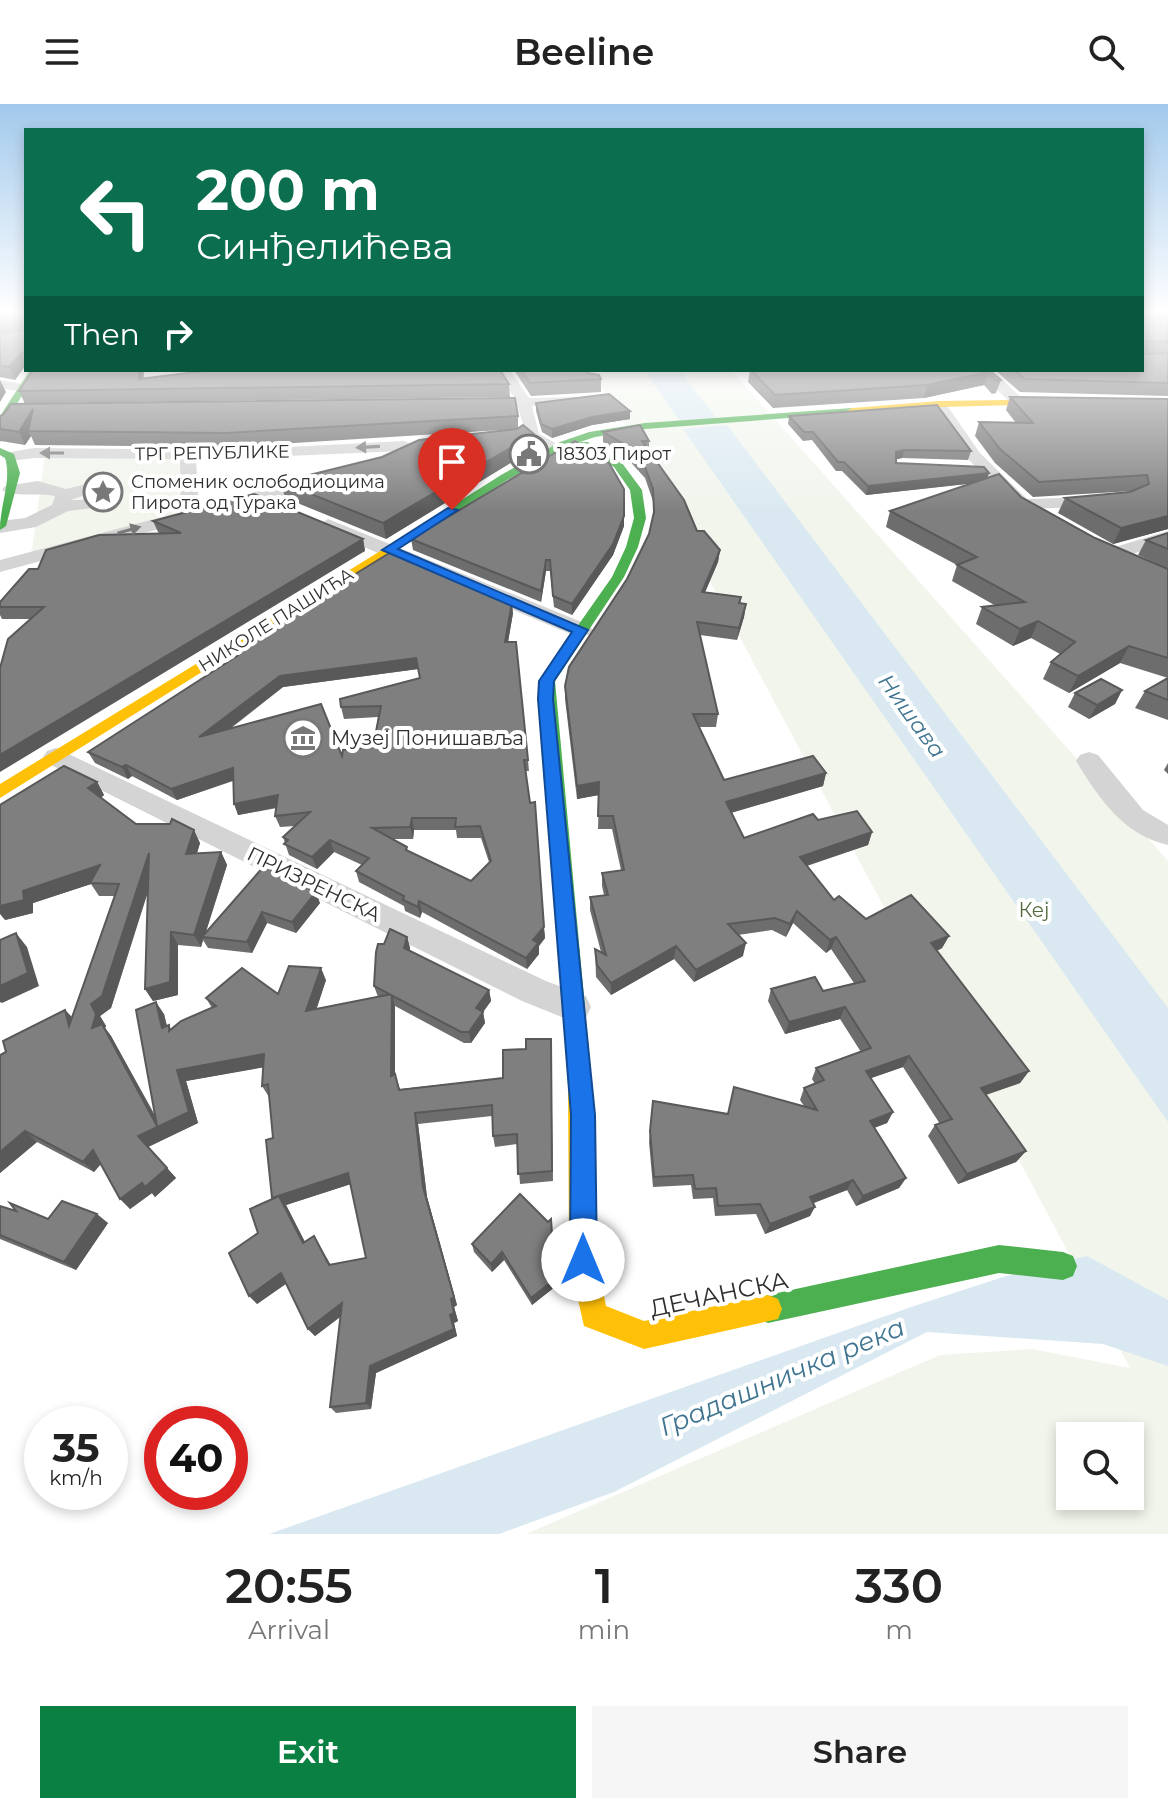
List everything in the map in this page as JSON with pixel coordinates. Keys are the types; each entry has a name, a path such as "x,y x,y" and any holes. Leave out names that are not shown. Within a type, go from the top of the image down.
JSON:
{"street":[{"path":"11,414 29,378"},
{"path":"508,378 524,404 527,429 532,437 555,449"},
{"path":"992,378 1017,401"},
{"path":"0,384 23,388"},
{"path":"462,405 587,400"},
{"name":"НИКОЛЕ ПАШИЋА","path":"0,792 555,449 593,434 645,426 939,404 1083,402"},
{"path":"939,404 968,448 986,468 1023,505 1047,521"},
{"name":"ДЕЧАНСКА","path":"584,444 625,471 641,510 633,551 547,681 546,699 583,1115 583,1260 594,1316 644,1335 999,1259 1063,1266"},
{"name":"ТРГ РЕПУБЛИКЕ","path":"0,526 15,473 5,454 188,455 404,446 420,448 362,469"},
{"path":"78,544 74,498 92,453"},
{"path":"188,455 190,513"},
{"path":"958,467 986,468"},
{"name":"ТРГ РЕПУБЛИКЕ","path":"0,566 332,477"},
{"path":"11,490 38,486 74,498"},
{"path":"257,496 286,508"},
{"path":"0,526 29,523 74,498"},
{"path":"1023,505 1076,505 1119,499"},
{"path":"316,520 581,630"},
{"path":"1140,567 1105,551 1168,537"},
{"name":"ПРИЗРЕНСКА","path":"56,757 534,991 574,1007"},
{"path":"1089,761 1138,820 1154,833 1168,835"}],"green space":[{"name":"Кеј","path":"596,378 738,378 1168,861 1168,1534 526,1534 940,1355 1032,1349 1130,1368 633,437"},
{"path":"45,454 185,456 183,516 31,557"}],"water":[{"path":"649,378 685,378 718,420 681,423"},
{"name":"Нишава","path":"727,425 1168,1008 1168,1122 683,429"},
{"name":"Градашничка река","path":"1087,1256 1168,1300 1168,1366 1103,1344 927,1332 614,1492 499,1534 269,1534 911,1307 1003,1277"}],"building":[{"path":"28,378 505,378 509,384 19,391"},
{"path":"526,378 601,379 530,383"},
{"path":"758,378 961,378 927,385 775,395"},
{"path":"1168,378 1168,383 1025,379"},
{"path":"609,394 630,411 592,417 552,429 541,424 536,403"},
{"path":"1010,397 1168,399 1168,516 1121,528 1065,498 1130,492 1149,484 1147,475 1039,482 1000,449 979,422 1033,423"},
{"path":"515,398 518,416 226,433 28,431 33,409 19,432 0,429 0,416 11,404"},
{"path":"937,405 971,451 904,450 896,452 896,463 984,467 989,473 868,486 844,462 838,462 813,432 804,432 789,416"},
{"path":"523,425 534,434 383,523 281,482 382,457 419,440 517,429"},
{"path":"640,425 649,441 642,441 684,500 697,531 704,531 720,550 702,592 741,597 739,603 746,604 739,628 697,622 718,714 693,714 724,780 813,756 826,773 726,802 744,838 813,814 818,820 857,811 872,832 800,857 834,900 839,896 866,919 911,895 949,936 931,943 1029,1071 981,1088 1026,1151 967,1174 935,1125 952,1119 909,1056 866,1071 893,1112 870,1121 906,1178 863,1196 853,1180 810,1197 815,1207 770,1224 760,1204 718,1206 716,1188 695,1189 693,1175 654,1177 650,1131 653,1101 728,1114 734,1087 817,1110 804,1088 824,1080 816,1068 871,1048 845,1007 789,1022 771,989 815,977 823,991 865,981 836,937 830,940 797,911 790,924 775,918 728,924 746,943 696,970 676,946 611,983 597,965 595,949 606,955 590,897 608,895 602,873 624,870 613,816 598,816 599,782 577,786 565,686 569,667 627,579 649,534 654,512 653,489 645,467 624,444 603,432"},
{"path":"575,441 609,463 624,489 624,516 613,544 572,604 553,596 550,560 546,560 541,591 411,539"},
{"path":"999,474 1021,497 1095,538 1168,569 1168,658 1129,646 1078,676 1051,662 1075,642 1038,621 1020,629 982,607 1025,602 957,565 977,557 890,511"},
{"path":"254,494 363,539 0,755 0,668 8,639 44,607 0,607 0,602 29,569 38,569 46,550 99,535 181,533 153,521"},
{"path":"1168,533 1168,549 1146,540"},
{"path":"391,552 512,602 505,642 516,642 528,760 524,760 530,803 535,802 544,927 533,940 538,943 526,958 419,901 418,907 403,900 404,896 356,871 369,858 330,840 312,857 284,844 288,840 283,837 310,812 275,816 278,795 234,804 233,768 171,789 126,765 122,767 88,752 237,656 274,624","holes":["416,658 420,678 340,699 341,707 381,706 373,747 343,750 342,756 321,704 199,737 280,676","412,818 456,818 455,827 480,826 491,861 471,881 406,850 407,847 372,828 410,827"]},
{"path":"1168,678 1168,700 1145,691"},
{"path":"1101,679 1122,690 1097,705 1075,693"},
{"path":"64,766 97,782 88,788 136,824 170,824 172,819 194,830 186,854 221,852 194,935 171,932 170,982 145,989 149,853 102,996 91,1004 96,1014 92,1028 102,1024 157,1126 136,1010 156,1002 162,1028 169,1025 169,1031 181,1021 216,1006 206,998 242,968 278,994 289,966 321,968 306,1011 392,994 391,1076 395,1074 399,1090 503,1078 503,1050 526,1049 526,1039 551,1039 552,1171 518,1174 517,1134 493,1136 492,1105 415,1113 423,1187 454,1297 451,1299 454,1313 450,1315 454,1329 370,1366 366,1403 330,1407 342,1303 308,1329 281,1273 249,1296 229,1253 258,1233 250,1209 279,1196 303,1243 314,1236 329,1265 366,1258 348,1173 272,1198 266,1140 273,1138 268,1084 262,1086 264,1054 177,1070 189,1112 138,1136 167,1168 145,1187 142,1183 120,1199 93,1150 83,1162 25,1131 0,1152 0,1055 6,1052 3,1041 65,1010 69,1026 119,884 90,883 100,865 23,891 24,900 0,906 0,805"},
{"path":"264,866 316,892 292,922 262,912 247,942 202,937"},
{"path":"390,929 407,937 404,948 489,990 476,1008 483,1012 469,1032 461,1032 374,986 378,944 384,944"},
{"path":"16,933 28,973 0,986 0,940"},
{"path":"520,1194 548,1222 551,1219 555,1279 531,1298 502,1252 491,1264 472,1244"},
{"path":"62,1201 97,1214 64,1262 0,1235 0,1206 16,1211 10,1203 48,1219"}],"traffic: fast":[{"path":"0,423 29,378"},
{"path":"387,551 505,477 564,444 593,434 645,426 852,411"},
{"path":"580,1084 547,681 618,577 632,547 640,518 636,490 618,465 584,444"},
{"path":"0,451 10,456 15,473 0,526"},
{"path":"768,1309 999,1259 1063,1266"}],"traffic: slow":[{"path":"852,411 939,404 1061,402"},
{"path":"0,792 387,551"},
{"path":"580,1084 583,1260 594,1316 644,1335 768,1309"}],"place":[{"name":"18303 Пирот","path":"529,454"},
{"name":"Споменик ослободиоцима Пирота од Турака","path":"103,492"},
{"name":"Музеј Понишавља","path":"303,738"}],"route":[{"path":"452,510 388,550 581,630 547,681 546,699 583,1115 583,1260"}]}
